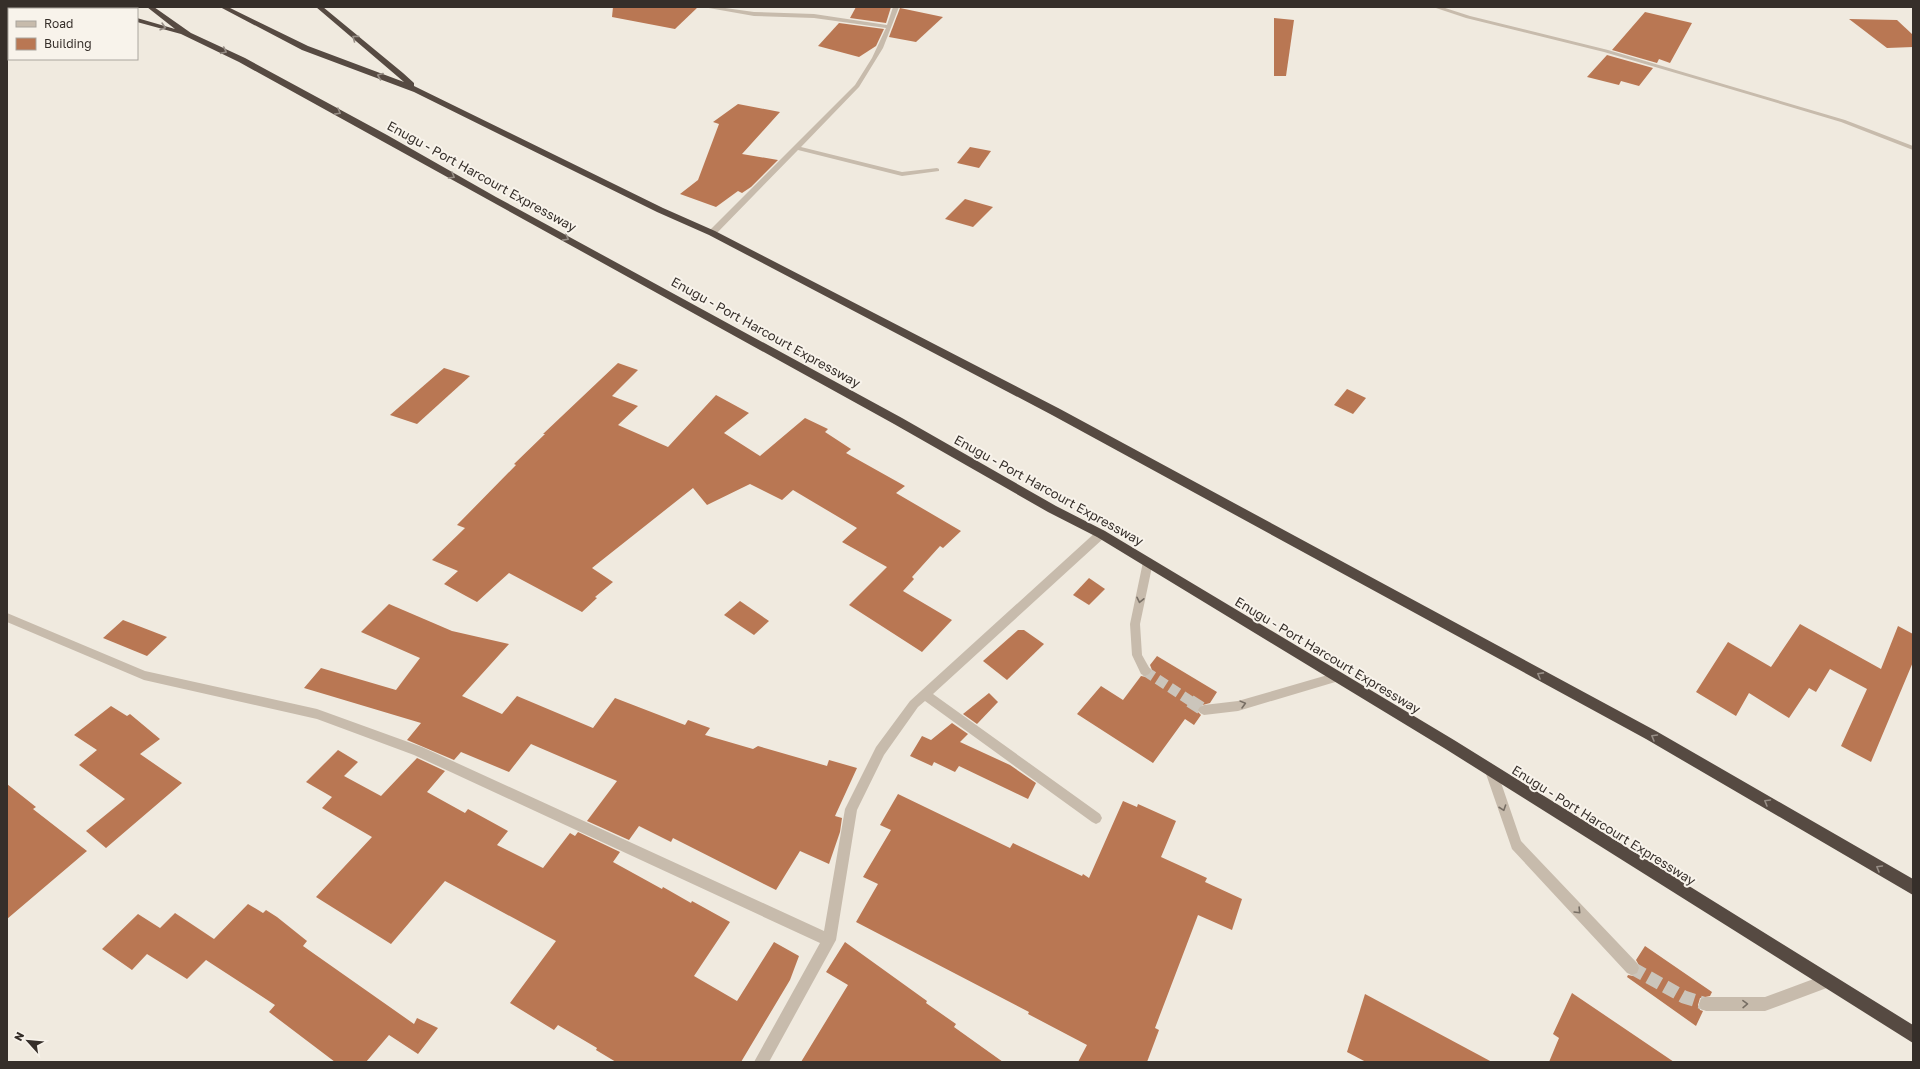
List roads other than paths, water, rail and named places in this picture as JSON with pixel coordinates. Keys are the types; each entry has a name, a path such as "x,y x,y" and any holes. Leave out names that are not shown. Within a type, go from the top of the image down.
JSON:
{"highway":[{"name":"Enugu - Port Harcourt Expressway","path":"150,7 188,35 242,60 377,133 493,199 898,421 1052,509 1101,534 1491,771 1913,1035"},
{"path":"223,7 305,48 417,90 660,210 712,233 1056,412 1651,735 1913,887"},
{"path":"319,7 343,29 383,60 417,90"},
{"path":"138,20 188,35"}],"street":[{"path":"706,7 754,14 814,16 890,27"},
{"path":"712,233 857,86 873,61 890,27 896,7"},
{"path":"1436,7 1468,17 1606,51 1729,87 1844,121 1913,148"},
{"path":"797,148 902,174 937,170"},
{"path":"761,1062 829,940 851,809 880,751 914,704 1101,534"},
{"path":"1145,671 1137,655 1134,624 1148,562"},
{"path":"7,616 144,675 317,714 418,751 472,774 829,940"},
{"path":"1204,710 1238,706 1338,677"},
{"path":"925,695 1096,818"},
{"path":"1491,771 1516,845 1632,968"},
{"path":"1706,1004 1764,1004 1827,981"}],"tunnel":[{"path":"1145,671 1192,702"},
{"path":"1190,701 1204,710"},
{"path":"1632,968 1684,997 1706,1004"}]}
